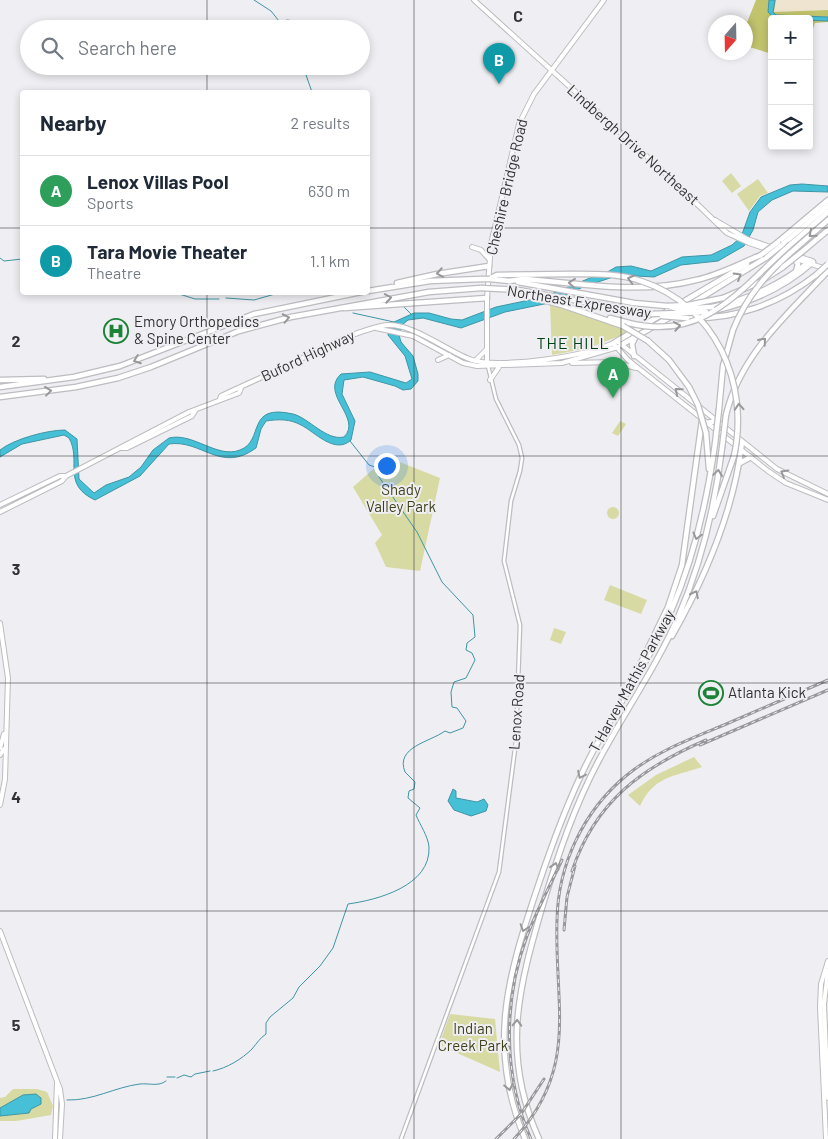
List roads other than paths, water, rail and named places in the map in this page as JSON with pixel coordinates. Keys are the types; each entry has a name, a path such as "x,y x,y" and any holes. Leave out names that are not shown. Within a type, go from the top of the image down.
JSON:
{"highway":[{"path":"617,344 636,337 767,257 828,200"},
{"path":"617,344 781,243 828,206"},
{"path":"518,290 528,296 629,323 666,328 684,325 700,319 728,300 828,212"},
{"name":"T Harvey Mathis Parkway","path":"525,1139 512,1098 505,1052 505,1007 512,970 562,819 588,762 653,649 679,592 694,547 708,488 715,444 723,366 733,330 747,300 762,279 828,220"},
{"name":"Northeast Expressway","path":"370,291 441,280 489,279 642,304 688,305 723,298 760,282 783,267 828,230"},
{"path":"510,281 524,279 620,288 659,287 697,280 761,255"},
{"path":"794,259 798,264 796,271"},
{"path":"667,306 678,310 712,307 735,302 764,290 811,263"},
{"path":"651,314 706,312 734,306 759,297 780,286 811,263"},
{"name":"Northeast Expressway","path":"0,397 76,387 118,378 151,367 239,331 276,320 429,292 481,288 518,290 651,314 687,318 720,317 750,310 789,294 828,264"},
{"path":"383,288 437,274 489,266"},
{"name":"T Harvey Mathis Parkway","path":"539,1139 526,1104 518,1060 517,1017 524,973 556,860 575,810 599,760 662,651 689,589 707,533 726,415 736,384 754,352 828,270"},
{"path":"489,279 497,275 614,275 648,284 680,302 697,316 712,334 732,373 739,415 734,456 707,533"},
{"path":"0,387 120,366 254,314 346,295"},
{"path":"340,308 351,309 487,300"},
{"path":"589,313 624,326 648,341 669,360 689,387 698,405 706,433 709,462 708,488"},
{"path":"634,356 632,344 636,337"},
{"path":"0,380 36,378 48,380"},
{"path":"620,704 658,630 680,575 688,536 702,418"},
{"path":"700,431 707,422 716,421"},
{"path":"662,651 703,578 728,512 740,463 742,442"},
{"path":"740,463 751,457"}],"main road":[{"name":"Lindbergh Drive Northeast","path":"474,0 664,172 713,219 749,244 811,263"},
{"name":"Cheshire Bridge Road","path":"489,279 489,259 495,222 519,124 530,99 604,0"},
{"name":"Lindbergh Drive Northeast","path":"735,236 828,270"},
{"path":"472,247 481,250 489,259"},
{"name":"Lenox Road","path":"487,364 486,322 489,279"},
{"name":"Buford Highway","path":"0,512 62,481 66,476 192,416 195,411 220,399 239,393 241,388 347,336 376,328 384,326 413,334 474,361 499,367 562,363 617,344"},
{"name":"Buford Highway","path":"376,328 383,331 413,334 441,352 463,363 487,364 563,358 617,344"},
{"path":"438,344 441,352 447,350 462,356"},
{"path":"617,344 782,473 828,494"},
{"path":"617,344 643,371 786,483 828,500"},
{"path":"474,361 486,350"},
{"path":"438,360 449,356"},
{"path":"562,363 617,362 643,371"},
{"path":"490,380 499,367"},
{"name":"Buford Highway","path":"0,505 60,476 66,476"},
{"path":"0,624 8,678 5,779 0,805"},
{"path":"0,748 6,724"},
{"path":"0,755 5,746"},
{"path":"0,931 57,1081 62,1104 60,1139"},
{"path":"828,961 825,989 828,1098"},
{"path":"825,989 828,971"},
{"path":"826,1139 827,1075"},
{"path":"54,1139 57,1081"}],"street":[{"name":"Lenox Road","path":"401,1139 501,865 516,741 520,628 504,561 511,501 522,458 519,445 496,399 487,364"}],"water":[{"path":"769,0 775,0 773,12 776,15 771,15 768,12"},
{"path":"813,16 828,17 828,21 813,20"},
{"path":"790,185 828,186 828,192 793,191 772,200 758,212 753,230 744,246 718,261 681,265 654,277 619,275 583,287 549,303 505,312 461,328 423,318 408,320 402,325 399,335 401,342 413,356 418,381 411,389 403,390 363,377 344,380 342,394 355,421 351,440 345,444 332,444 293,422 280,420 266,421 261,429 256,448 244,455 232,458 222,457 191,446 169,444 140,476 95,500 78,487 75,479 72,447 69,438 64,435 22,444 0,457 0,450 14,442 40,433 65,430 77,439 79,479 94,493 106,485 129,477 141,467 153,450 169,438 187,439 223,451 240,450 252,439 258,424 268,414 278,412 293,414 324,433 331,436 344,437 348,430 348,422 335,390 336,382 341,374 370,372 406,383 412,379 405,356 388,335 389,327 394,322 414,313 429,313 462,320 496,307 544,297 604,274 616,267 631,266 651,271 682,257 711,255 732,245 741,237 750,212 761,197"},
{"path":"453,789 456,791 456,798 477,802 484,799 488,805 486,811 471,816 454,810 448,801"},
{"path":"36,1094 41,1098 41,1104 31,1109 29,1113 0,1116 0,1108 23,1095"}],"waterway":[{"path":"254,0 271,11 278,20"},
{"path":"306,75 311,90"},
{"path":"0,258 4,261 20,259"},
{"path":"182,295 195,299 219,299"},
{"path":"226,298 254,300 272,295"},
{"path":"404,307 411,314"},
{"path":"353,313 394,322"},
{"path":"350,441 369,465 375,467"},
{"path":"213,1071 224,1068 239,1060 266,1034 266,1023 270,1017 293,998 299,987 320,966 333,948 348,904 373,899 400,889 421,872 427,860 429,847 426,835 416,815 420,808 408,798 409,791 414,789 415,782 405,772 403,764 405,757 416,746 445,731 450,733 463,728 466,721 457,708 452,707 451,692 454,682 466,678 475,660 472,653 466,650 467,643 475,637 473,615 442,582 417,532 379,477 380,471"},
{"path":"177,1078 184,1075 191,1077 195,1074 210,1071"},
{"path":"167,1077 175,1077"},
{"path":"67,1100 77,1100 140,1084 157,1084 166,1081"}],"railway":[{"path":"514,1139 535,1113 548,1087 556,1061 559,1035 558,899 568,859 586,822 611,789 649,759 686,741 828,680"},
{"path":"700,745 828,690"},
{"path":"572,871 594,825 623,790 661,763 706,740"},
{"path":"531,1139 515,1090 509,1038 510,1012 519,961 527,936 562,860"},
{"path":"564,930 567,897 575,866"},
{"path":"496,1139 521,1114 544,1079"}],"place":[{"name":"Tara Movie Theater","path":"499,84"},
{"name":"Emory Orthopedics & Spine Center","path":"116,331"},
{"name":"Lenox Villas Pool","path":"613,398"},
{"name":"Atlanta Kick","path":"711,693"}],"district":[{"name":"THE HILL","path":"573,343"}],"park label":[{"name":"Shady Valley Park","path":"401,498"},
{"name":"Indian Creek Park","path":"473,1038"}]}
